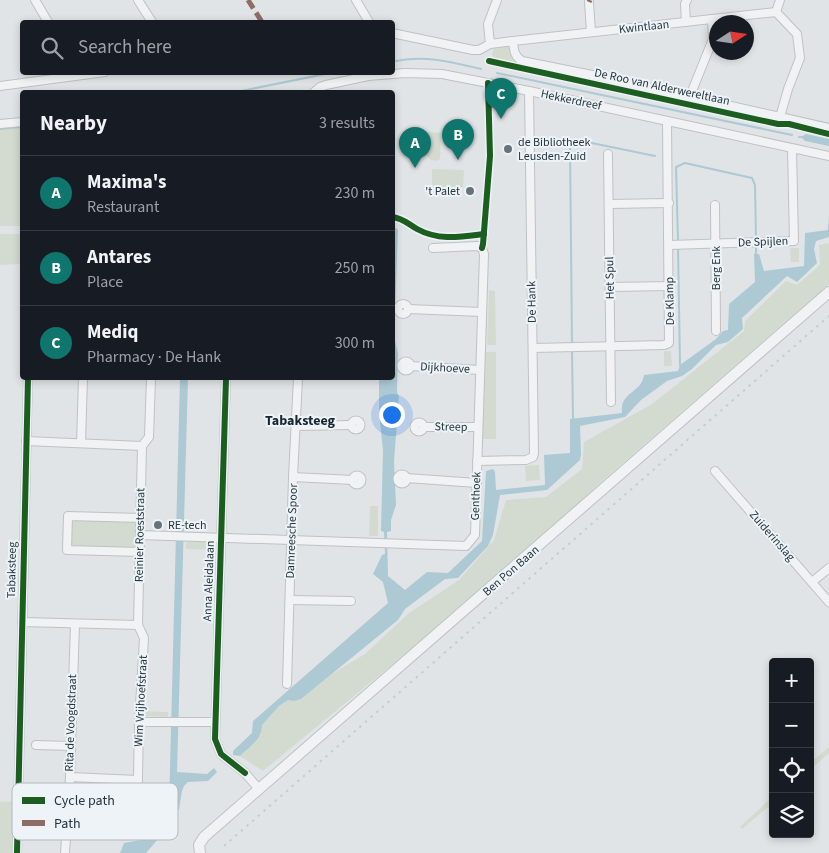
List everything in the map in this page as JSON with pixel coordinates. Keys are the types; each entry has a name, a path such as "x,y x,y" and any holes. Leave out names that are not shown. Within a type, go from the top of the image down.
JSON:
{"street":[{"path":"35,0 47,20"},
{"path":"138,0 151,20"},
{"path":"356,0 369,20"},
{"path":"490,44 488,24 497,0"},
{"path":"686,22 685,4 687,0"},
{"path":"780,0 776,12 797,34 800,58 780,117"},
{"path":"590,2 592,32"},
{"name":"Kwintlaan","path":"749,15 776,12"},
{"name":"Kwintlaan","path":"513,41 709,19"},
{"path":"395,35 472,50 479,50 490,44 513,41"},
{"name":"De Roo van Alderwereltlaan","path":"513,41 517,58 522,61 690,96 829,128"},
{"path":"690,96 709,49"},
{"name":"Hekkerdreef","path":"395,74 442,74 829,156"},
{"path":"0,86 72,75"},
{"name":"Hekkerdreef","path":"316,90 326,85 380,75"},
{"name":"De Hank","path":"477,461 526,460 533,457 529,91"},
{"name":"De Klamp","path":"533,348 668,345 670,340 670,245 668,121"},
{"path":"0,124 20,122"},
{"name":"De Spijlen","path":"670,245 794,241 792,149"},
{"name":"Het Spul","path":"608,154 611,402"},
{"path":"609,204 669,203"},
{"name":"Berg Enk","path":"715,205 716,332"},
{"name":"Genthoek","path":"140,535 466,546 475,535 484,254 482,248 477,246 433,248"},
{"path":"610,287 670,286"},
{"name":"Ben Pon Baan","path":"200,853 199,845 204,837 829,292"},
{"path":"408,309 482,312"},
{"name":"Dijkhoeve","path":"410,366 480,370"},
{"name":"Tabaksteeg","path":"19,783 28,380"},
{"path":"81,443 83,380"},
{"name":"Reinier Roeststraat","path":"138,625 142,446 149,437 151,380"},
{"name":"Anna Aleidalaan","path":"226,380 215,739 221,754 244,773 259,789"},
{"name":"Damreesche Spoor","path":"288,684 293,477 298,380"},
{"path":"296,426 351,425"},
{"name":"Streep","path":"424,427 478,427"},
{"path":"26,441 142,446"},
{"name":"Zuiderinslag","path":"715,471 829,602"},
{"path":"293,477 353,480"},
{"path":"406,478 476,482"},
{"path":"140,552 67,550 68,516 141,518"},
{"path":"812,582 829,568"},
{"path":"290,600 351,601"},
{"path":"22,622 138,625"},
{"name":"Rita de Voogdstraat","path":"70,783 74,624"},
{"name":"Wim Vrijhoefstraat","path":"138,625 144,638 138,783"},
{"path":"140,722 215,722"},
{"path":"36,745 70,746"},
{"path":"70,777 138,780"},
{"name":"Tabaksteeg","path":"17,840 17,853"},
{"name":"Rita de Voogdstraat","path":"65,853 66,840"}],"shaded area":[{"path":"505,45 509,47 514,59 518,63 567,74 566,76 495,59 492,56 494,46"},
{"path":"20,128 20,226 0,226 0,130"},
{"path":"427,132 441,133 440,159 436,161 431,160 426,155"},
{"path":"432,169 464,170 463,187 450,191 438,191 432,184"},
{"path":"0,234 20,234 20,264 0,265"},
{"path":"829,243 829,284 601,482 532,547 263,771 240,756 258,739 262,725 279,706 288,700 301,699 332,674 365,654 409,613 459,580 494,540 506,500 546,497 582,469 584,442 652,404 744,331 745,321 786,281 797,285 820,265 819,245"},
{"path":"790,248 799,248 799,262 791,262"},
{"path":"489,290 495,291 496,345 487,345"},
{"path":"664,351 671,351 672,366 664,366"},
{"path":"485,352 496,352 496,439 481,439"},
{"path":"539,465 540,480 526,481 525,466"},
{"path":"370,506 378,506 378,536 369,536"},
{"path":"64,518 138,520 137,551 63,549"},
{"path":"186,542 210,542 210,550 186,549"},
{"path":"144,711 168,712 168,717 144,716"},
{"path":"829,747 829,753 814,766 814,760"},
{"path":"769,800 769,806 742,829 740,827"},
{"path":"12,801 13,853 0,853 0,802"}],"water":[{"path":"806,134 829,139 829,146 805,141 801,137"},
{"path":"829,216 829,237 816,241 814,249 817,263 797,282 787,276 742,318 743,329 728,342 716,345 692,369 682,376 667,381 641,400 625,417 580,426 580,460 547,490 500,495 493,535 488,546 458,578 445,579 405,609 398,620 301,699 288,700 279,706 262,725 260,735 255,742 240,756 233,755 233,751 252,733 253,721 388,603 383,582 373,574 382,555 385,554 384,532 381,531 383,451 379,412 379,380 395,380 395,341 398,353 397,392 399,396 394,461 396,505 391,520 391,531 387,532 388,576 405,590 427,572 448,573 482,541 486,471 493,469 495,472 496,490 545,485 544,455 570,453 570,419 622,413 624,400 640,385 644,375 678,371 680,365 716,339 723,331 728,330 729,304 755,282 754,254 759,254 764,271 804,266 805,233 828,230"},
{"path":"395,228 398,230 395,310"},
{"path":"180,380 188,380 177,772 207,774 214,768 217,772 208,781 188,782 182,791 178,810 178,783 170,783"},
{"path":"157,840 146,853 120,853 124,843"}],"waterway":[{"path":"396,61 429,59 481,69"},
{"path":"497,73 792,135"},
{"path":"246,90 320,75"},
{"path":"0,129 20,127"},
{"path":"572,345 570,145 582,141 655,156"},
{"path":"678,241 676,167 685,163 752,178 755,185 756,240"},
{"path":"756,244 756,255"},
{"path":"678,246 680,365"},
{"path":"572,349 573,419"}],"railway":[{"path":"224,846 829,316"}],"marked path":[{"path":"248,0 261,20"}],"cycle path":[{"path":"489,61 829,134"},
{"path":"482,248 490,156 488,83"},
{"path":"395,218 425,233 442,237 484,234"},
{"path":"19,783 28,380"},
{"path":"226,380 215,739 221,754 245,773"},
{"path":"17,840 17,853"}],"place":[{"name":"Mediq","path":"501,119"},
{"name":"de Bibliotheek Leusden-Zuid","path":"508,149"},
{"name":"Antares","path":"458,160"},
{"name":"Maxima's","path":"415,168"},
{"name":"'t Palet","path":"470,191"},
{"name":"RE-tech","path":"158,525"}],"district":[{"name":"Tabaksteeg","path":"300,421"}]}
